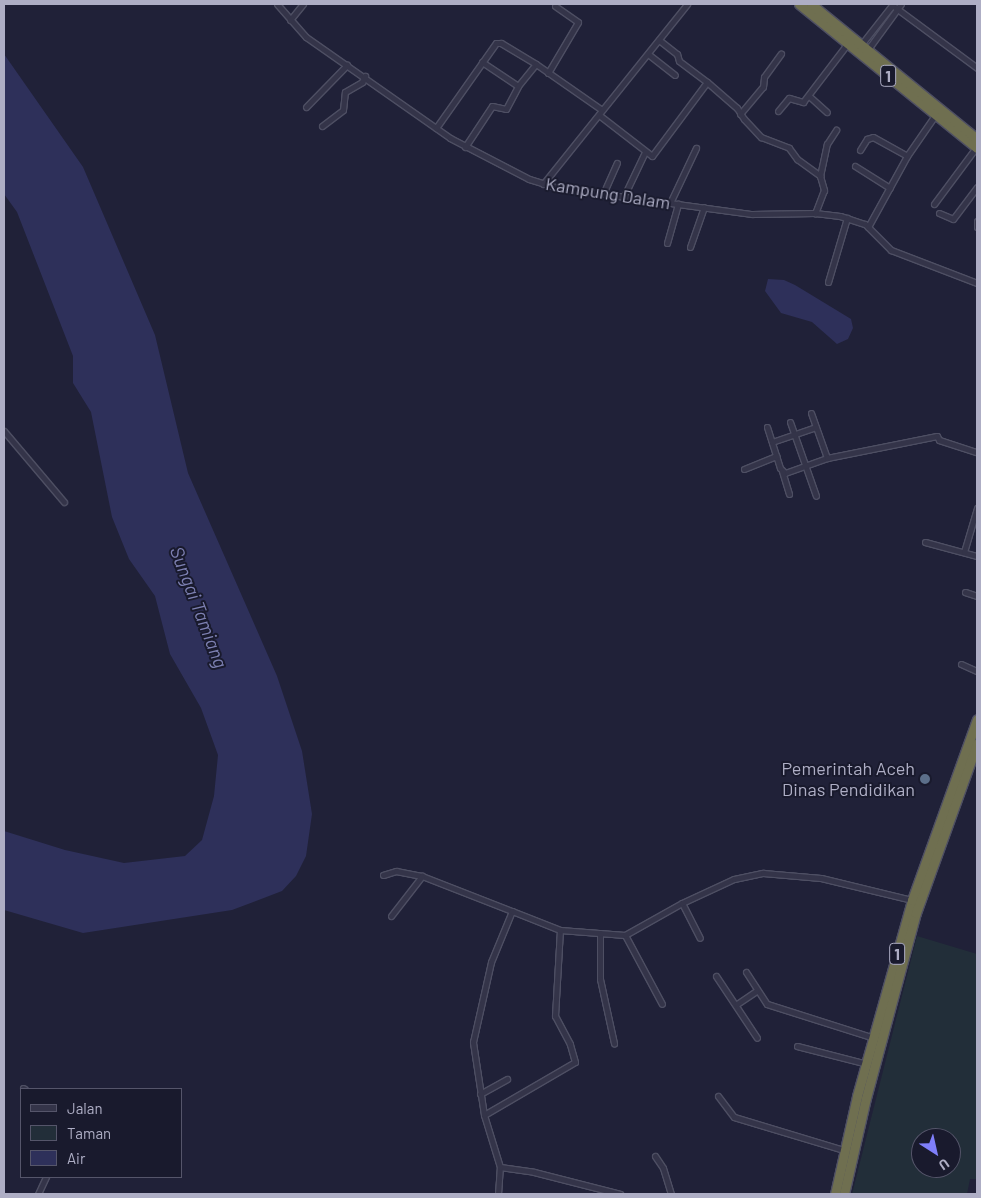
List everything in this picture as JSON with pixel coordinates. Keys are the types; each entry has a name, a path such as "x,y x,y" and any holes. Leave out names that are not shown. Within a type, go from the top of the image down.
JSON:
{"highway":[{"name":"1","path":"799,4 848,44 862,50 976,142"},
{"name":"1","path":"811,4 936,114 976,142"},
{"name":"1","path":"835,1194 844,1150 862,1097 924,887 967,761 977,719"},
{"name":"1","path":"844,1194 867,1064 912,900 967,761 977,744"}],"street":[{"name":"Kampung Dalam","path":"277,4 306,36 436,128 465,147 543,184 764,215 815,213 847,218 868,227 891,250 977,283"},
{"path":"290,20 304,4"},
{"path":"543,184 687,4"},
{"path":"862,50 892,4 900,6 977,68"},
{"path":"548,73 578,22 555,6"},
{"path":"862,50 900,6"},
{"path":"659,40 677,54 679,61 707,82 761,137 789,148 798,159 820,176"},
{"path":"436,128 482,62 499,42 536,64 601,112 651,156 707,82"},
{"path":"778,111 788,98 801,103 809,96 848,44"},
{"path":"648,54 675,75"},
{"path":"740,114 763,86 764,77 781,54"},
{"path":"482,62 518,86"},
{"path":"465,147 492,106 505,110 518,86 536,64"},
{"path":"306,107 348,65"},
{"path":"322,126 343,110 346,92 362,82 365,76"},
{"path":"809,96 827,112"},
{"path":"868,227 907,156 936,114"},
{"path":"815,213 824,190 820,176 827,144 836,130"},
{"path":"860,150 867,139 873,137 907,156"},
{"path":"934,204 976,142"},
{"path":"670,203 696,148"},
{"path":"624,196 645,152"},
{"path":"604,194 617,163"},
{"path":"855,166 890,188"},
{"path":"939,213 953,219 977,187"},
{"path":"667,243 678,204"},
{"path":"690,247 704,207"},
{"path":"828,282 847,218"},
{"path":"977,221 977,227"},
{"path":"811,413 827,458"},
{"path":"790,422 816,496"},
{"path":"772,442 816,427"},
{"path":"767,428 789,494"},
{"path":"4,431 64,502"},
{"path":"782,471 827,458 938,436 939,440 977,452"},
{"path":"744,469 777,456"},
{"path":"964,552 977,508"},
{"path":"926,542 977,556"},
{"path":"965,592 977,596"},
{"path":"961,664 977,671"},
{"path":"383,875 396,871 422,876 560,930 625,935 682,903 734,879 763,873 821,878 912,900"},
{"path":"391,916 422,876"},
{"path":"682,903 700,938"},
{"path":"498,1194 500,1166 480,1094 474,1029 491,962 512,911"},
{"path":"484,1114 575,1062 570,1044 554,1016 560,930"},
{"path":"600,933 600,979 614,1043"},
{"path":"625,935 662,1004"},
{"path":"746,972 756,991 765,1002 777,1008 874,1038"},
{"path":"716,976 737,1004 757,1038"},
{"path":"737,1004 756,991"},
{"path":"797,1046 867,1064"},
{"path":"480,1094 507,1079"},
{"path":"718,1096 734,1117 844,1150"},
{"path":"655,1156 663,1168 671,1194"},
{"path":"500,1166 534,1172 620,1194"},
{"path":"38,1194 46,1178"}],"green space":[{"path":"917,936 977,954 977,1179 970,1179 967,1194 852,1194"}],"water":[{"name":"Sungai Tamiang","path":"4,54 83,167 155,335 188,473 277,676 302,751 312,814 306,856 296,876 282,891 232,910 83,933 4,910 4,831 65,850 124,863 185,856 202,840 214,796 218,755 201,708 170,654 155,596 129,559 112,517 91,412 73,383 73,356 17,212 4,194"},
{"path":"768,279 784,280 795,285 851,319 853,328 848,339 837,344 812,322 781,313 765,291"}],"place":[{"name":"Pemerintah Aceh Dinas Pendidikan","path":"925,779"}]}
